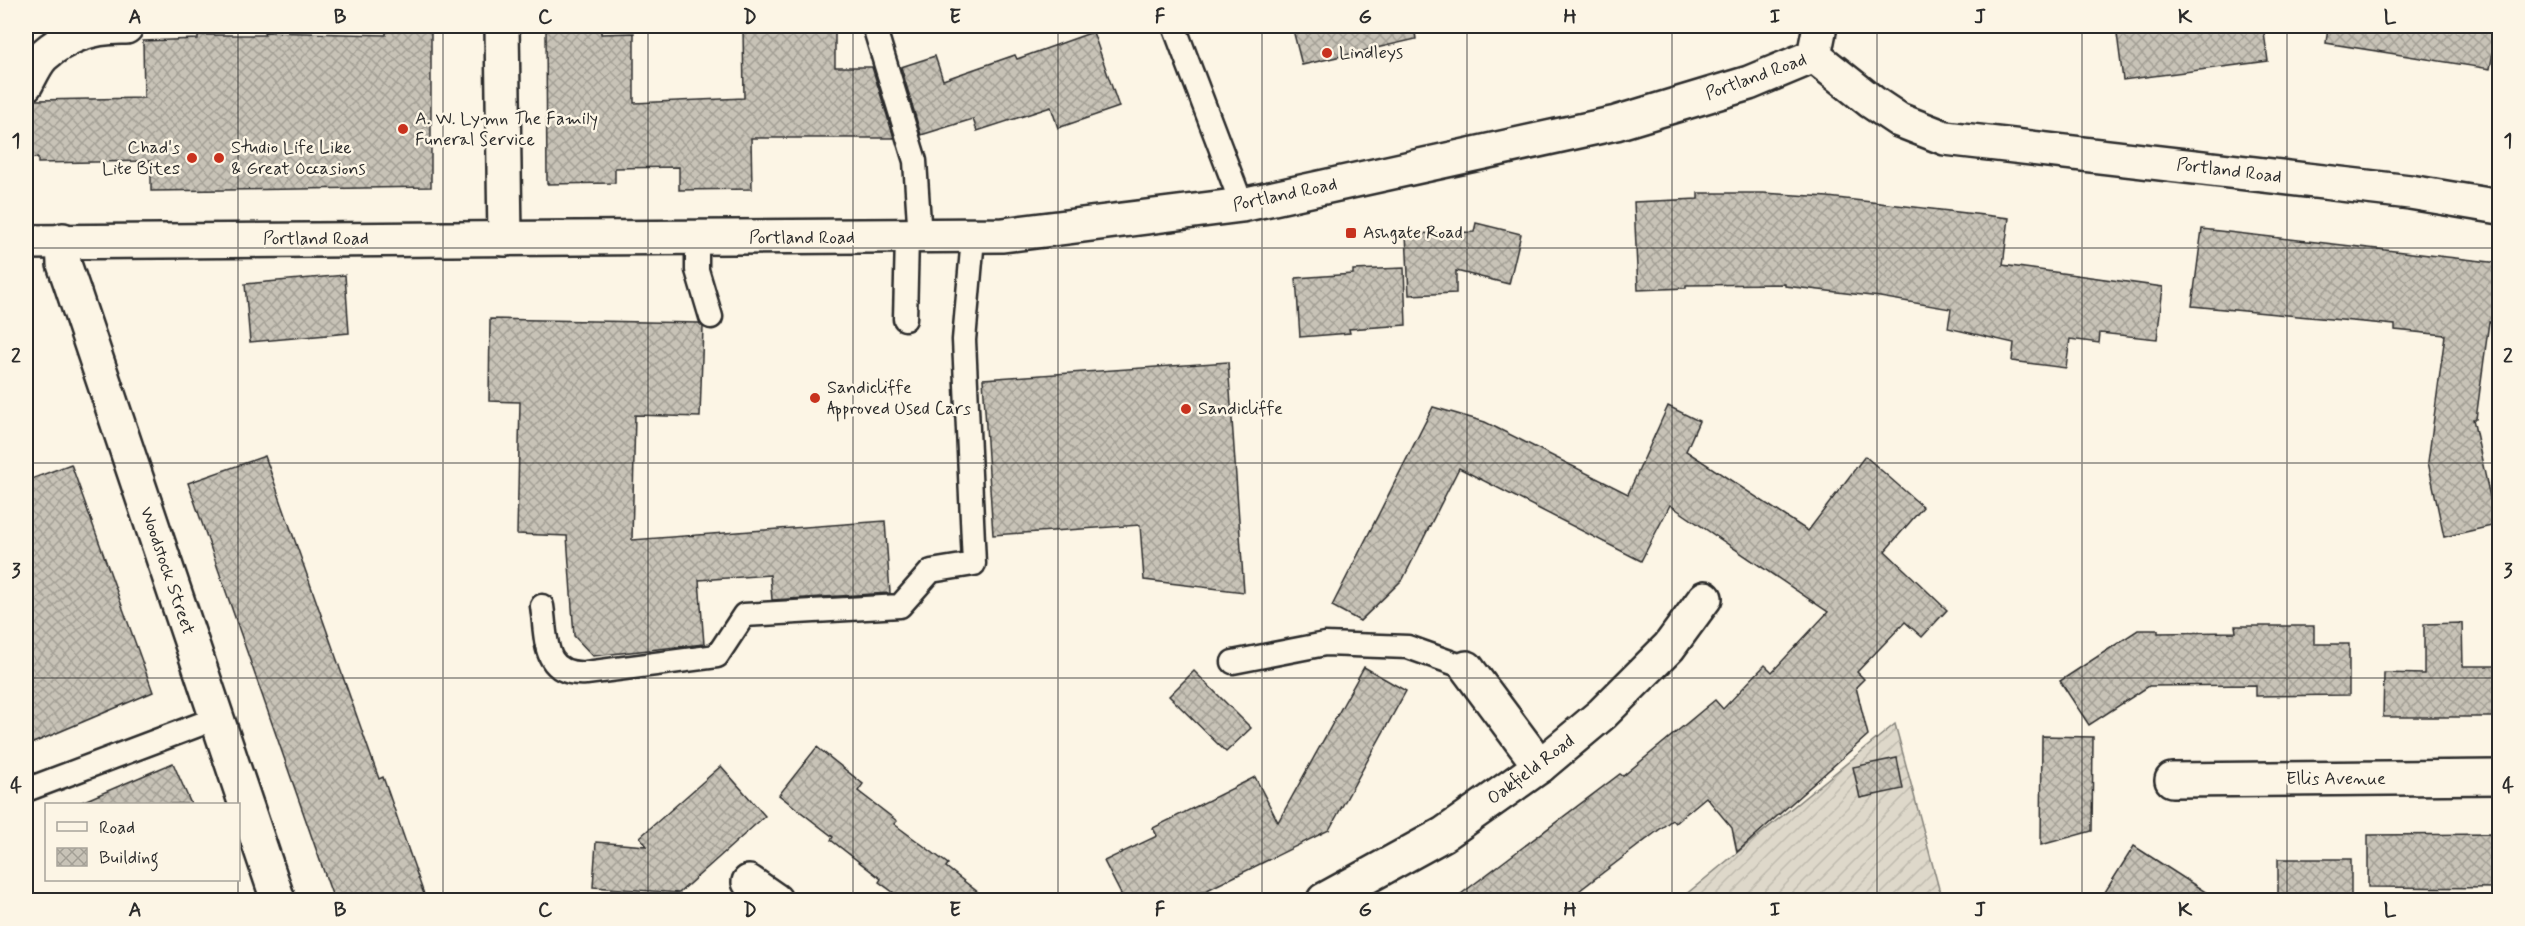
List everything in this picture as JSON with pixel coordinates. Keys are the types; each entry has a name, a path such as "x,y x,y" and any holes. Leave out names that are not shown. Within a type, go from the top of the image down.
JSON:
{"street":[{"path":"26,84 42,57 83,29 105,26 126,27"},
{"path":"502,26 505,239"},
{"name":"Portland Road","path":"26,242 63,240 973,238 1242,205 1616,123 1749,83 1817,41 1899,120 1946,138 2410,192 2499,207"},
{"name":"Woodstock Street","path":"63,240 68,275 278,900"},
{"name":"Oakfield Road","path":"1324,900 1444,834 1540,766 1602,714 1661,656 1705,598"},
{"path":"1467,668 1540,766"},
{"name":"Ellis Avenue","path":"2172,780 2499,777"}],"lane":[{"path":"874,26 915,160 914,238 904,319"},
{"path":"1174,26 1242,205"},
{"path":"697,238 697,270 711,317"},
{"path":"542,606 549,657 557,668 569,674 586,673 717,656 744,615 900,606 931,571 974,564 964,340 973,238"},
{"path":"1233,662 1325,644 1408,647 1467,668"},
{"path":"26,790 217,718"}],"shaded area":[{"path":"1895,724 1942,900 1679,900"}],"building":[{"path":"386,26 431,26 431,187 151,191 151,161 38,163 38,158 26,159 26,103 36,100 144,98 143,41 198,39 198,35 265,35 264,32 386,35"},
{"path":"546,26 601,26 601,34 634,33 634,103 744,98 743,28 835,29 835,67 872,67 894,138 751,138 752,189 679,190 679,167 615,168 615,183 547,184"},
{"name":"Lindleys","path":"1292,26 1414,26 1416,39 1302,65"},
{"path":"2116,26 2263,26 2268,61 2123,80"},
{"path":"2328,26 2498,26 2490,69 2326,43"},
{"path":"1093,32 1119,107 1058,128 1051,107 977,131 973,119 921,135 901,67 935,56 943,80 1015,55 1017,59"},
{"path":"1698,193 1763,193 1828,197 2009,218 2003,265 2163,287 2157,339 2100,333 2099,343 2070,339 2066,368 2012,361 2014,343 1948,328 1951,309 1880,297 1785,286 1785,284 1686,285 1686,288 1638,290 1634,202 1698,199"},
{"path":"1476,223 1521,234 1509,284 1456,271 1456,293 1409,295 1406,234 1474,232"},
{"path":"2202,229 2499,263 2499,324 2489,322 2476,419 2473,419 2496,525 2444,537 2428,462 2445,335 2395,330 2395,325 2192,306"},
{"path":"1404,268 1406,325 1349,329 1350,333 1300,337 1296,278 1353,274 1353,270"},
{"path":"345,275 349,333 250,342 245,284"},
{"path":"490,319 699,323 703,327 700,417 635,415 632,540 885,521 890,593 772,600 770,575 699,580 704,644 593,656 574,636 567,536 517,534 520,402 489,401"},
{"path":"1228,362 1244,592 1144,580 1140,525 993,535 983,379"},
{"path":"1668,406 1699,421 1686,451 1808,531 1865,456 1923,507 1885,551 1947,610 1922,637 1905,622 1857,672 1864,679 1856,687 1868,735 1737,852 1732,828 1706,797 1675,823 1672,820 1567,900 1453,900 1620,774 1623,776 1715,700 1723,709 1765,665 1772,672 1828,612 1670,505 1641,561 1459,468 1403,579 1360,621 1332,606 1433,407 1485,422 1628,494"},
{"path":"265,456 379,779 383,777 426,900 334,900 188,483"},
{"path":"71,464 153,692 26,746 26,481"},
{"path":"2462,623 2463,666 2499,666 2499,717 2383,717 2384,673 2424,674 2424,624"},
{"path":"2235,626 2314,626 2314,644 2349,644 2349,695 2256,696 2256,685 2149,686 2089,725 2060,681 2138,630 2158,630 2158,633 2236,632"},
{"path":"1364,667 1406,691 1329,830 1187,900 1124,900 1104,861 1157,836 1153,828 1255,777 1278,822"},
{"path":"1194,671 1251,728 1226,752 1169,696"},
{"path":"2042,736 2093,737 2092,831 2041,845"},
{"path":"817,747 863,784 858,791 897,821 894,824 948,864 946,867 988,900 904,900 879,882 881,879 831,840 833,837 779,795"},
{"path":"1897,758 1903,789 1860,798 1853,767"},
{"path":"173,763 191,803 79,803"},
{"path":"721,766 765,816 679,893 593,887 596,842 647,846 640,837"},
{"path":"2499,834 2499,888 2368,887 2368,835"},
{"path":"2134,846 2218,900 2100,900"},
{"path":"2278,859 2351,859 2351,900 2278,900"}],"place":[{"name":"Lindleys","path":"1327,53"},
{"name":"A. W. Lymn The Family Funeral Service","path":"403,129"},
{"name":"Chad's Lite Bites","path":"192,158"},
{"name":"Studio Life Like & Great Occasions","path":"219,158"},
{"name":"Ashgate Road","path":"1351,233"},
{"name":"Sandicliffe Approved Used Cars","path":"815,398"},
{"name":"Sandicliffe","path":"1186,409"}]}
